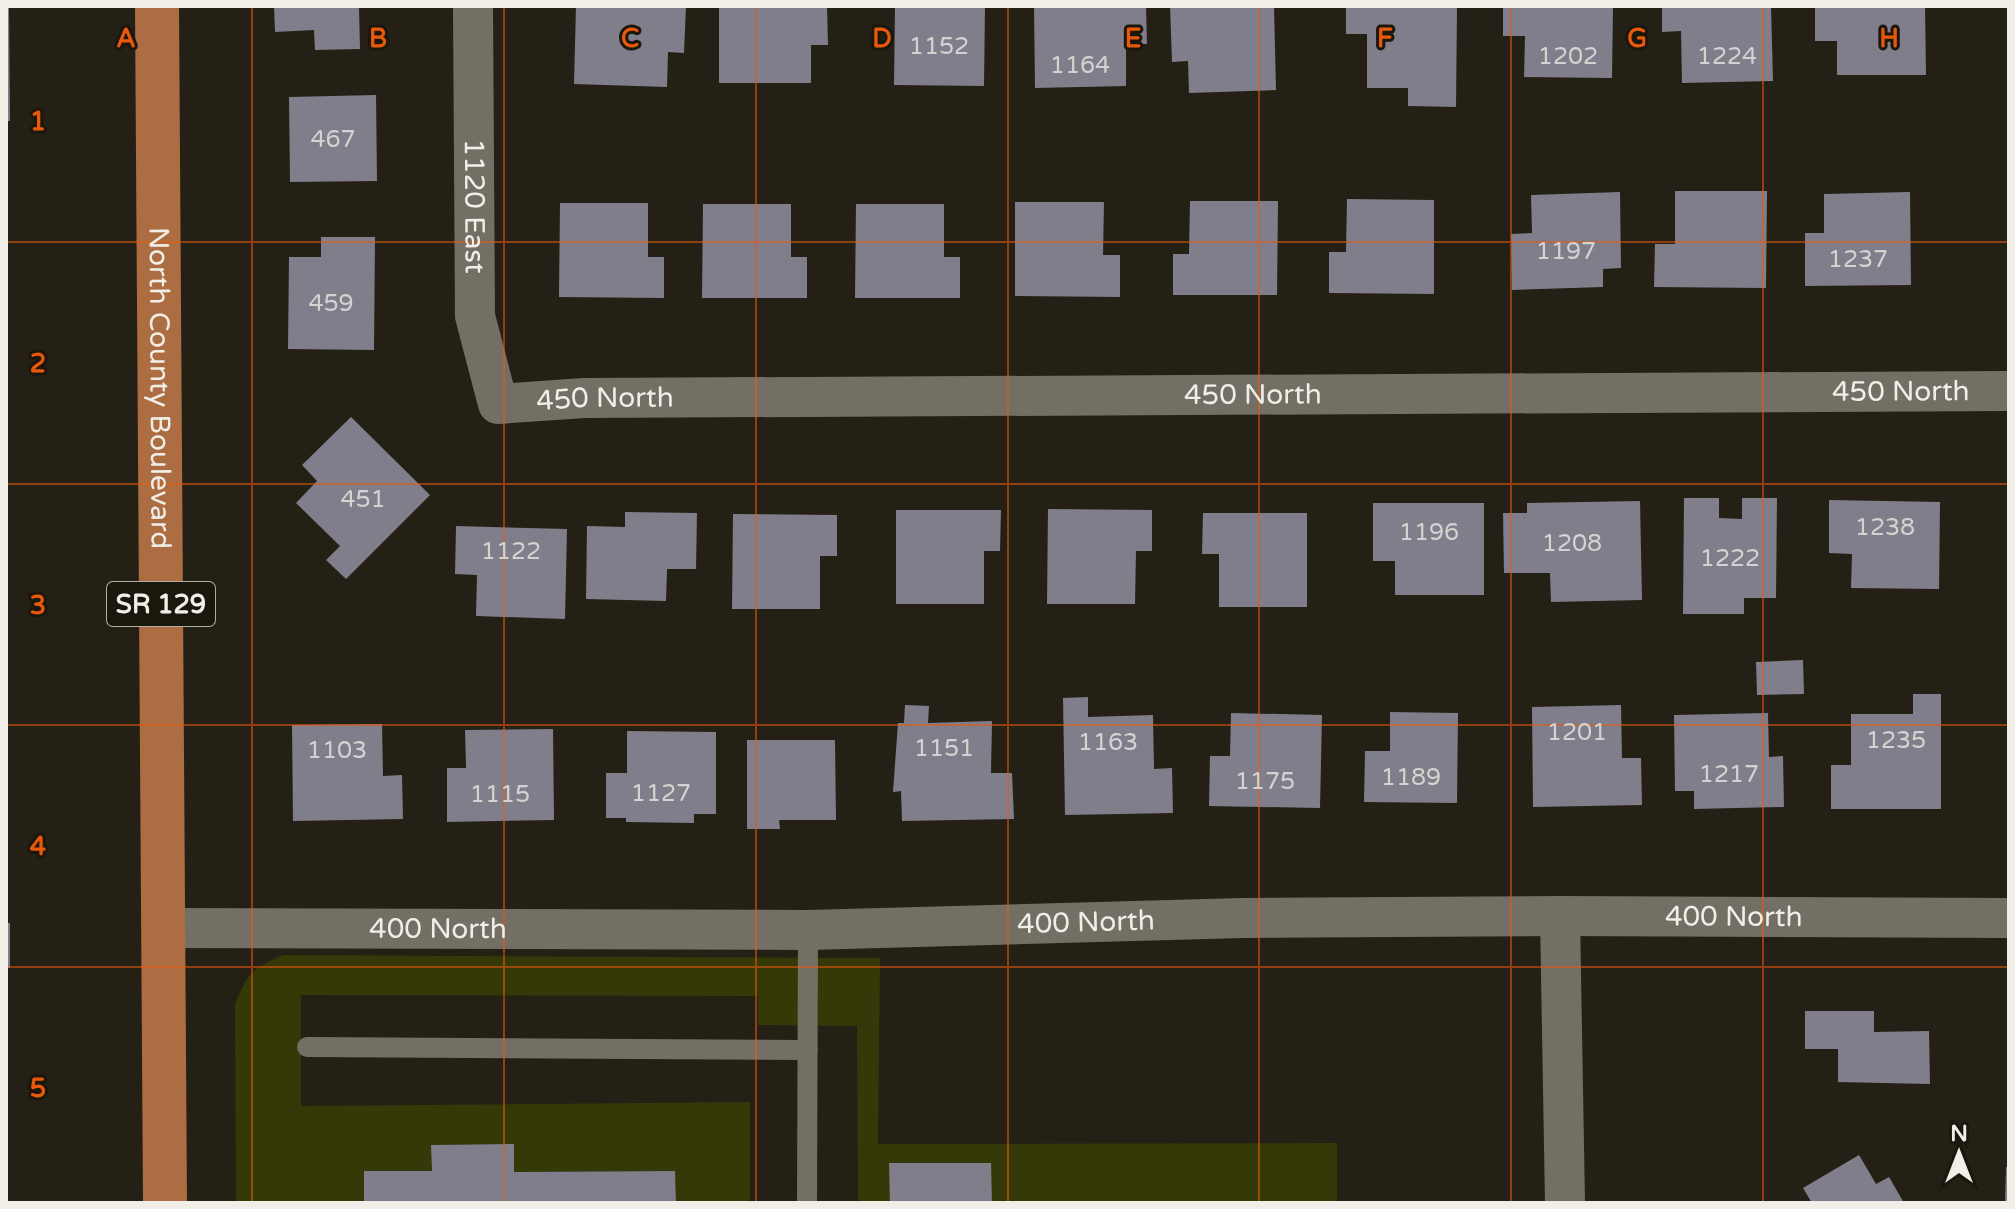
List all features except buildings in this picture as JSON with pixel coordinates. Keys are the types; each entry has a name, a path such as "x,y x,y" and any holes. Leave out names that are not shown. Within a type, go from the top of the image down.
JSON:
{"main road":[{"name":"North County Boulevard","path":"157,6 165,1203"}],"street":[{"name":"1120 East","path":"473,6 475,316 498,404"},
{"name":"450 North","path":"498,404 600,398 2009,391"},
{"path":"1560,916 1565,1203"},
{"name":"400 North","path":"164,928 808,930 1242,918 2009,918"}],"lane":[{"path":"807,1203 808,930"},
{"path":"307,1047 808,1050"}],"green space":[{"path":"283,955 880,958 878,1144 1337,1143 1337,1203 858,1203 857,1026 758,1025 758,996 301,995 301,1106 750,1102 750,1203 676,1203 675,1171 514,1172 513,1144 432,1145 432,1171 364,1172 364,1203 236,1203 235,1004 252,973"}]}
